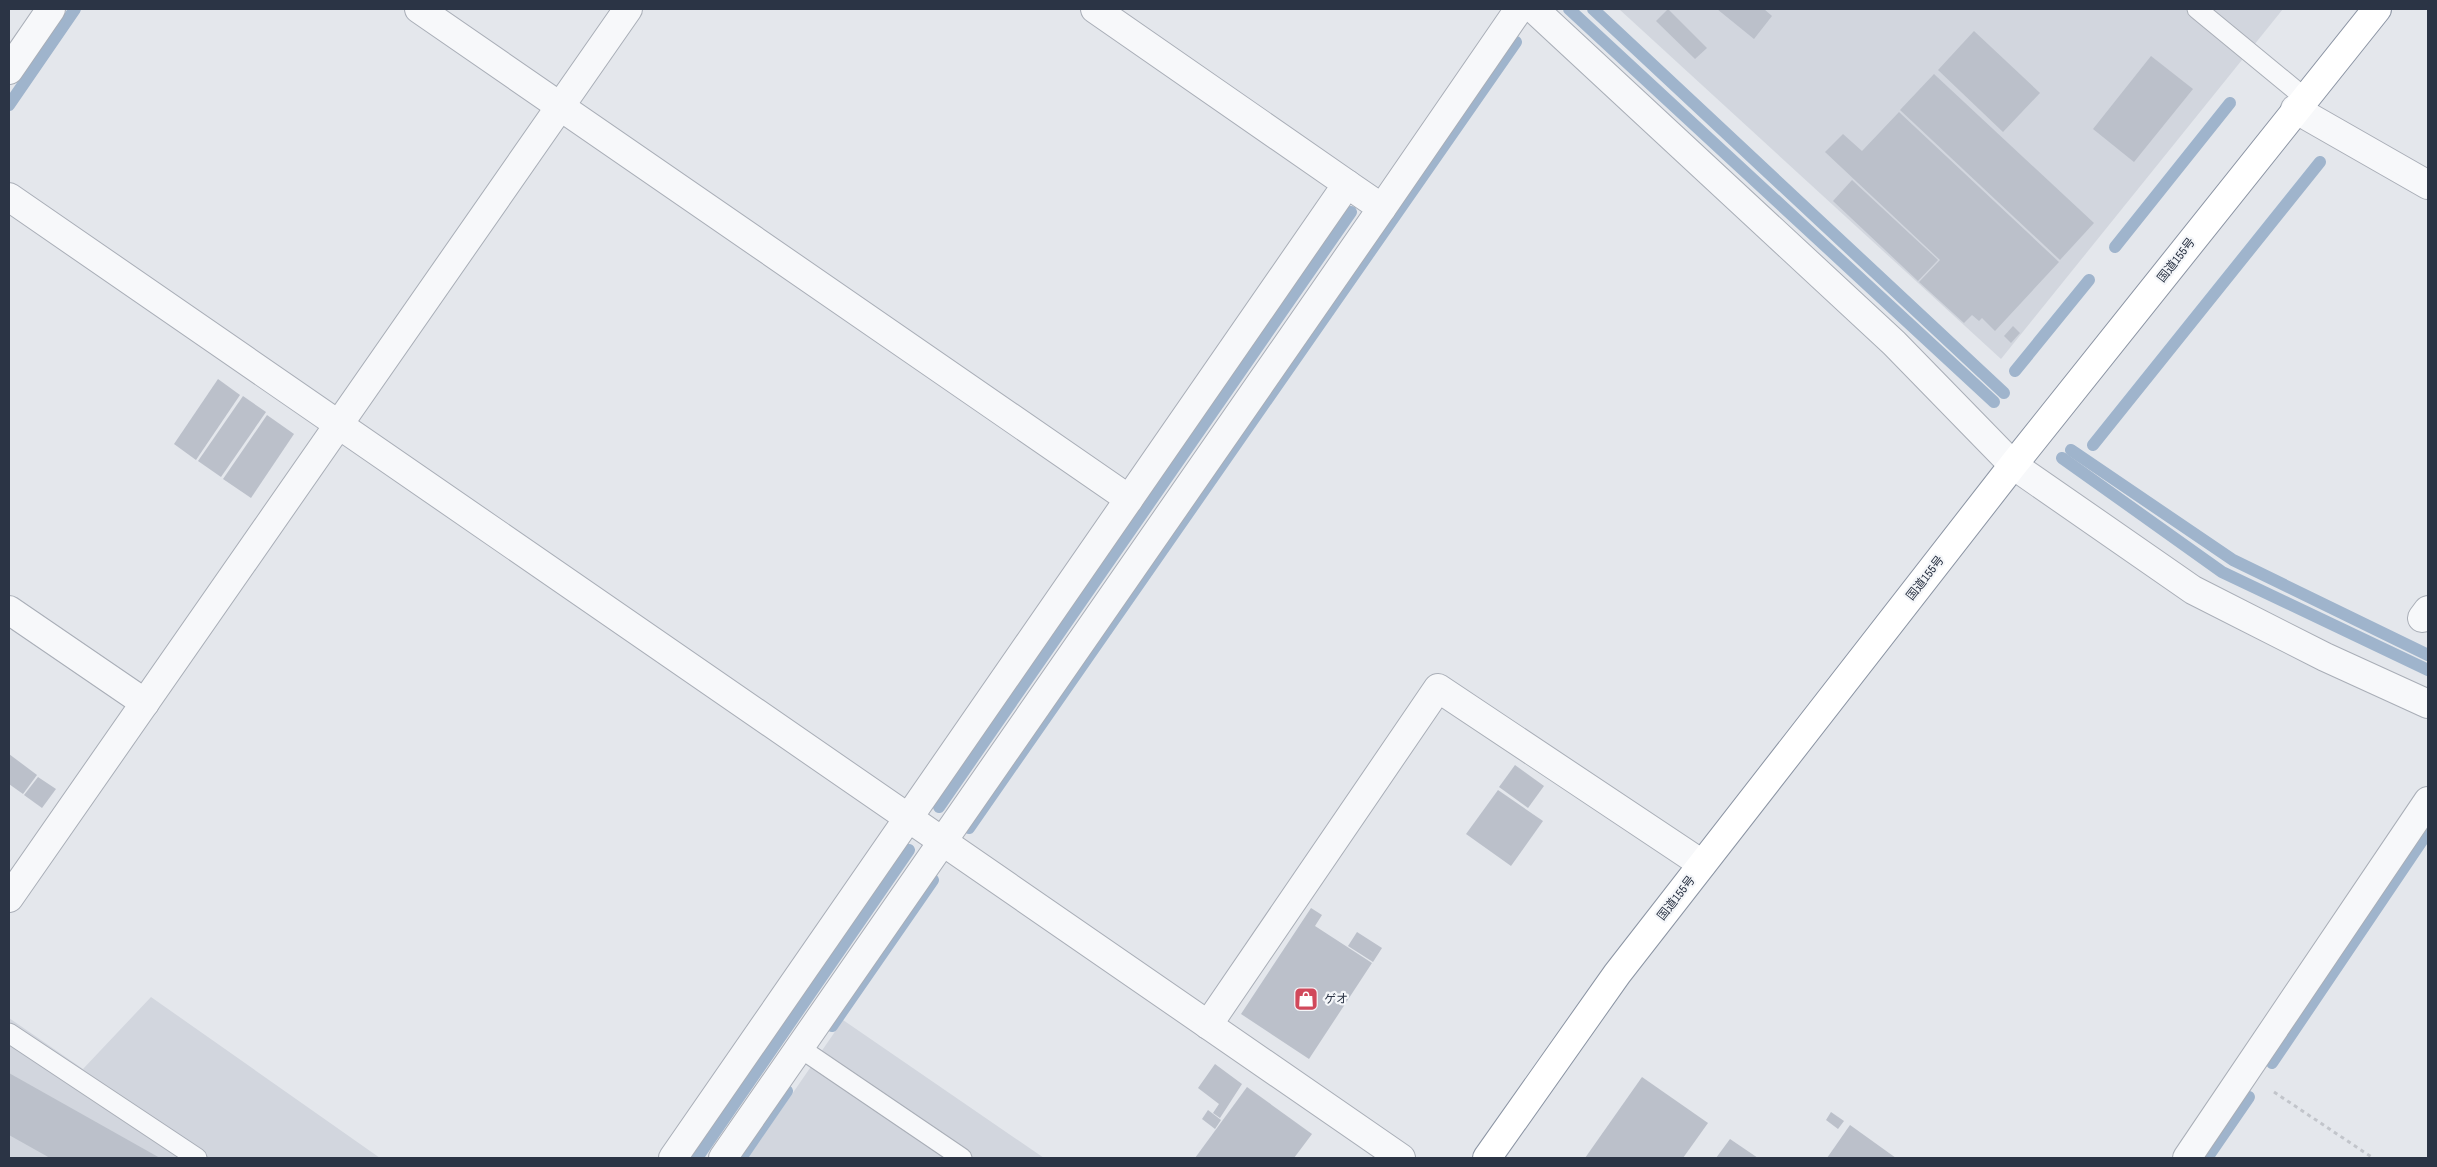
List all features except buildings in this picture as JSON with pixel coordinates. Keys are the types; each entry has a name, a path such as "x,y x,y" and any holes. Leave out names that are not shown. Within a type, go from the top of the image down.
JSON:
{"highway":[{"name":"国道155号","path":"1487,1158 1617,974 1702,864 2013,465 2377,9"}],"street":[{"path":"9,70 51,9"},
{"path":"419,9 1129,499"},
{"path":"9,898 628,9"},
{"path":"1095,9 1382,208"},
{"path":"723,1158 1519,9"},
{"path":"1534,9 1894,343 2013,465 2194,590 2325,657 2428,704"},
{"path":"2300,104 2428,185"},
{"path":"673,1158 1348,184"},
{"path":"9,197 1401,1158"},
{"path":"9,610 145,703"},
{"path":"1208,1026 1438,688 1702,864"},
{"path":"2187,1158 2428,801"}],"lane":[{"path":"2201,10 2300,104"},
{"path":"9,1033 197,1158"},
{"path":"800,1048 962,1158"}],"path":[{"path":"2246,1072 2373,1158"}],"shaded area":[{"path":"1619,9 2283,9 2001,359"},
{"path":"151,997 380,1158 9,1158 9,1018 83,1069"},
{"path":"843,1020 1044,1158 748,1158"}],"waterway":[{"path":"9,105 75,9"},
{"path":"1569,9 1994,402"},
{"path":"1593,9 2004,393"},
{"path":"969,828 1516,42"},
{"path":"2115,247 2230,103"},
{"path":"2093,445 2320,162"},
{"path":"939,807 1351,212"},
{"path":"2015,371 2089,280"},
{"path":"2071,450 2233,560 2428,655"},
{"path":"2062,458 2222,572 2428,670"},
{"path":"2272,1063 2428,832"},
{"path":"697,1158 909,850"},
{"path":"832,1026 933,880"},
{"path":"741,1158 787,1091"},
{"path":"2207,1158 2249,1097"}],"place":[{"name":"ゲオ","path":"1306,999"}]}
